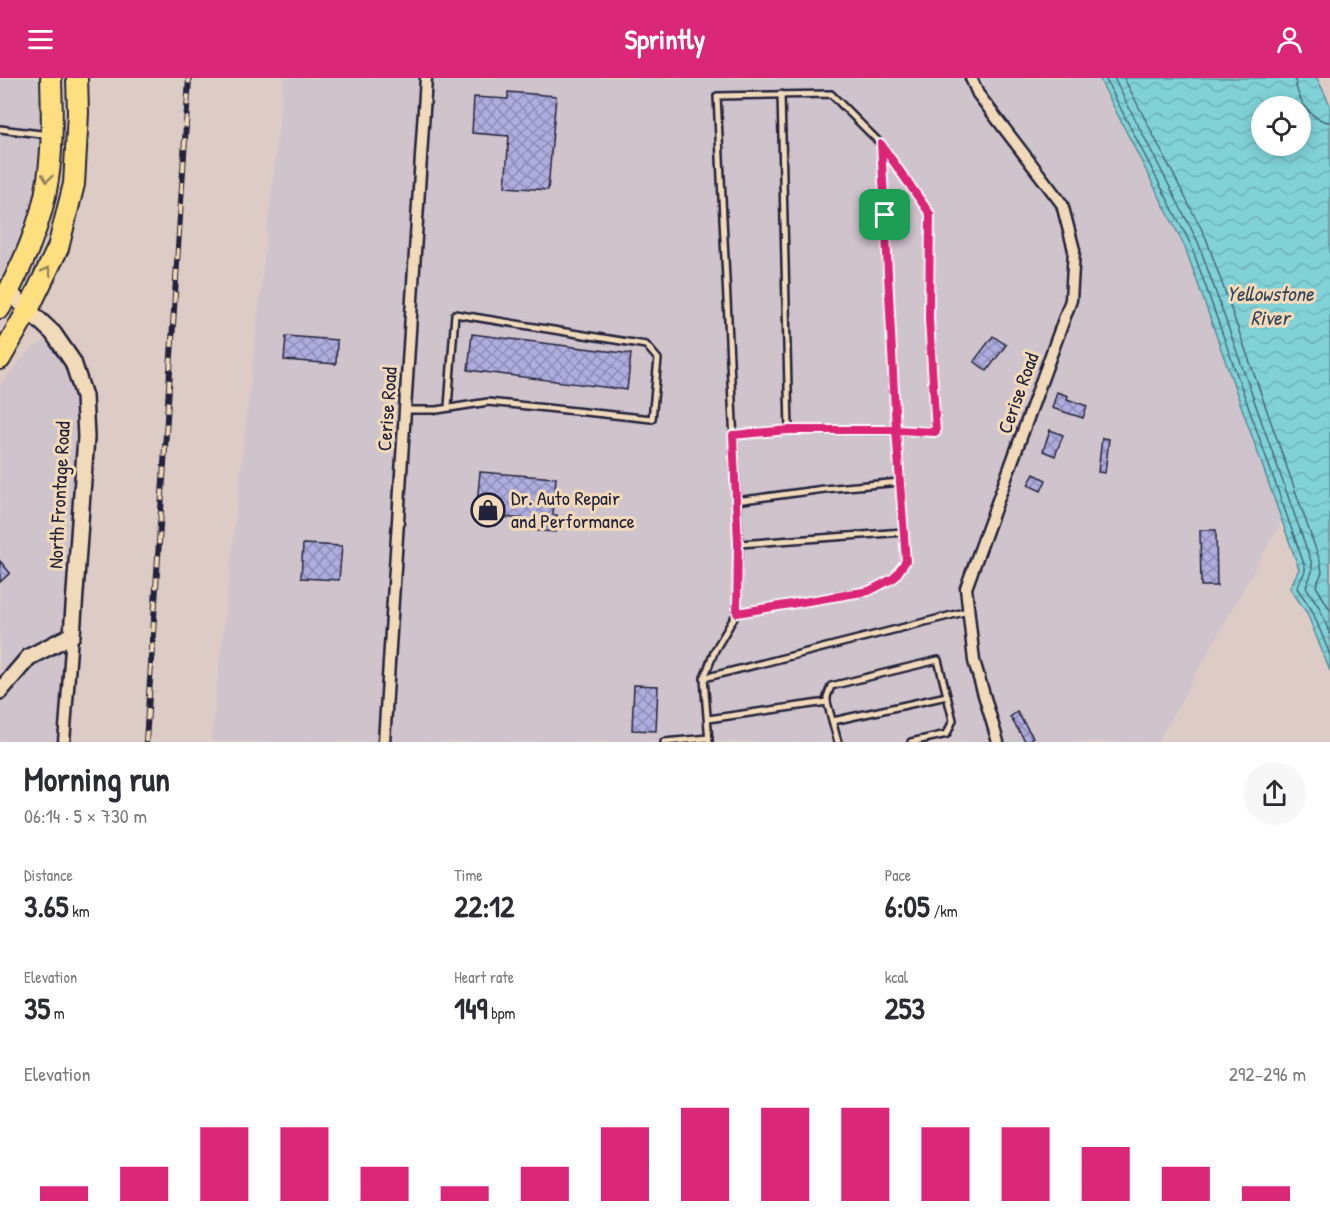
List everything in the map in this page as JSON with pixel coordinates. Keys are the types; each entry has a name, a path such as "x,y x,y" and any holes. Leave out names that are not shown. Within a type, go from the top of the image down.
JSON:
{"highway":[{"path":"3,295 33,239 48,180 51,78"},
{"path":"0,359 28,310 58,248 74,184 78,113 77,78"}],"street":[{"name":"Cerise Road","path":"384,742 426,78"},
{"name":"Cerise Road","path":"971,78 978,94 1062,204 1074,250 1071,300 966,588 974,661 998,742"},
{"name":"North Frontage Road","path":"3,295 28,310 53,333 73,362 84,396 85,459 72,635"},
{"path":"0,691 29,657 72,635"},
{"path":"64,742 72,635"}],"lane":[{"path":"664,742 709,740 704,678 715,650 737,613 738,544 717,96 831,93 881,144 930,214 929,319 936,432 789,430 733,435"},
{"path":"781,94 789,430"},
{"path":"0,129 50,135"},
{"path":"737,613 869,591 894,578 906,561 896,430 881,144"},
{"path":"405,410 437,410 488,402 652,418 658,359 646,345 455,314 448,407"},
{"path":"736,501 900,482"},
{"path":"738,544 904,532"},
{"path":"704,678 968,611"},
{"path":"838,742 827,702 831,686 938,660 953,720 947,734 911,742"},
{"path":"832,721 948,696"},
{"path":"708,719 827,702"}],"shaded area":[{"path":"0,78 50,78 33,239 0,308"},
{"path":"284,78 1097,78 1185,247 1282,520 1158,742 211,742"},
{"path":"53,333 84,396 64,742 0,742 0,385 26,355"}],"water":[{"name":"Yellowstone River","path":"1099,78 1317,78 1330,105 1330,671 1307,613 1290,588 1299,569 1185,247"}],"building":[{"path":"508,92 556,96 548,190 505,187 509,136 472,133 474,97 508,99"},
{"path":"472,334 631,354 627,390 468,370"},
{"path":"286,336 337,340 336,364 284,360"},
{"path":"993,336 1006,345 987,371 974,361"},
{"path":"1057,392 1068,396 1067,399 1087,406 1083,418 1052,408"},
{"path":"1050,430 1063,435 1055,456 1043,451"},
{"path":"1102,438 1109,439 1105,473 1098,472"},
{"path":"480,472 556,478 553,515 557,515 556,532 527,530 527,519 476,515"},
{"path":"1034,474 1046,480 1041,491 1028,485"},
{"path":"1200,530 1216,530 1217,586 1201,586"},
{"path":"303,544 342,546 339,580 301,578"},
{"path":"0,561 10,573 0,582"},
{"path":"634,685 658,686 656,731 632,730"},
{"path":"1017,712 1033,737 1026,742 1010,717"}],"railway":[{"path":"146,742 189,78"}],"place":[{"name":"Dr. Auto Repair and Performance","path":"488,510"}],"route":[{"path":"885,215 881,144 930,214 929,319 936,432 896,430 906,561 894,578 869,591 737,613 738,544 733,435 789,430 896,430 885,215"}]}
